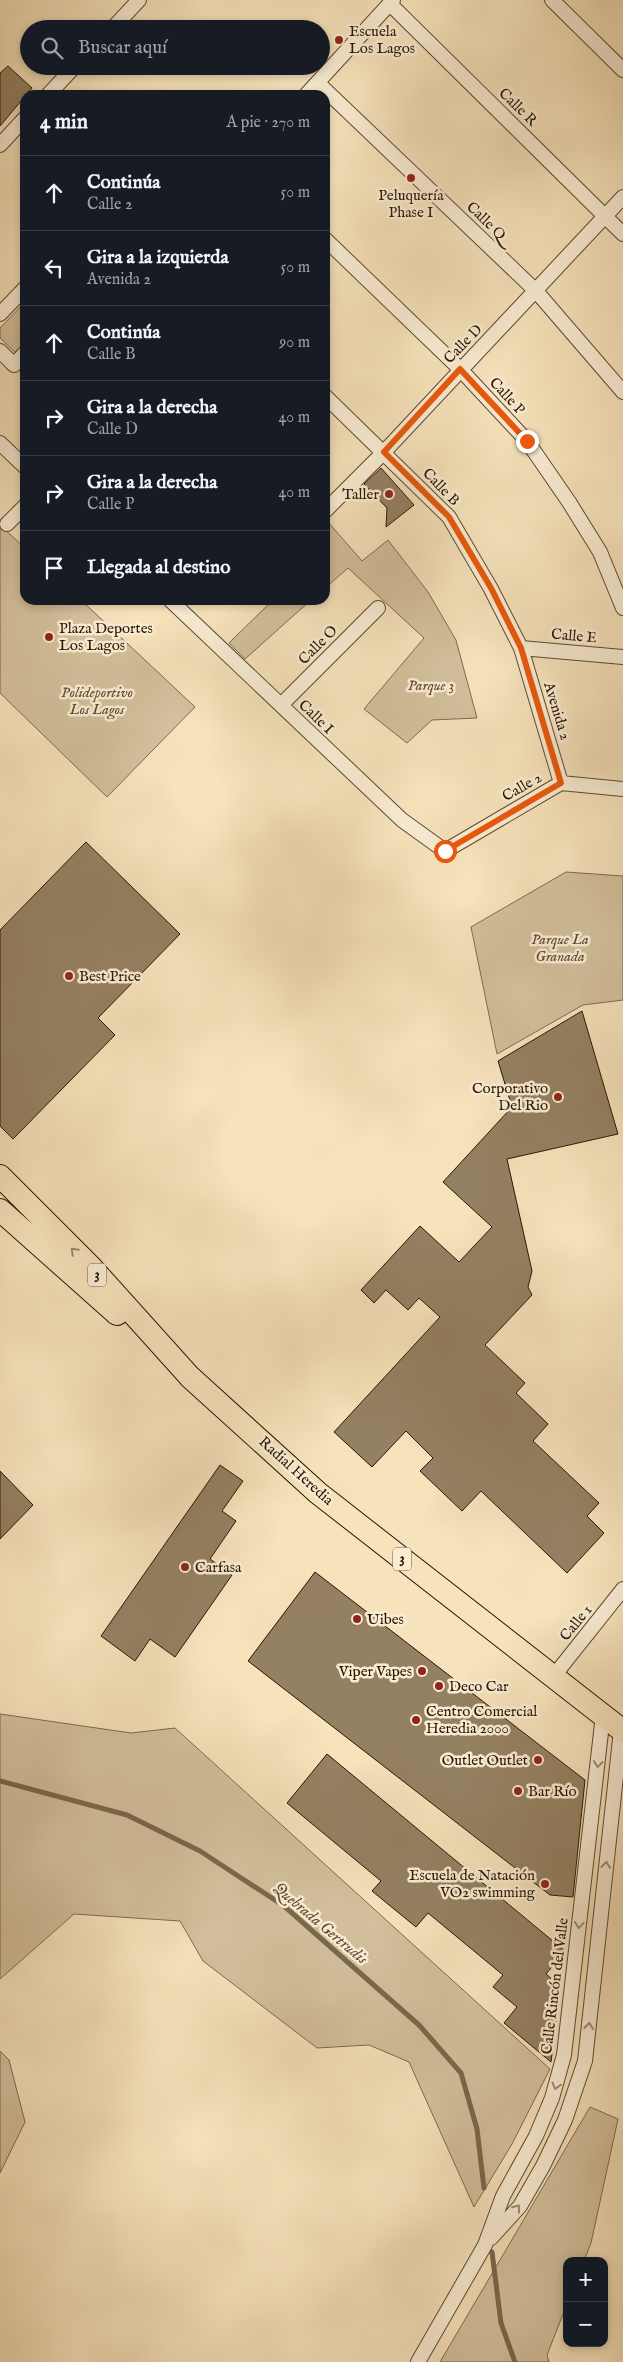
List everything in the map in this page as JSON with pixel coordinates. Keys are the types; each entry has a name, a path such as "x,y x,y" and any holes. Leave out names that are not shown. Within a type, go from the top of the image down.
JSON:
{"main road":[{"name":"Radial Heredia","path":"0,1177 91,1267 190,1377 318,1492 622,1730"},
{"path":"0,1210 190,1377"}],"street":[{"path":"120,20 139,0"},
{"path":"552,0 623,70"},
{"path":"330,70 391,2"},
{"name":"Calle R","path":"391,2 623,234"},
{"path":"53,90 67,75"},
{"path":"311,90 325,75"},
{"name":"Calle Q","path":"318,83 325,90"},
{"name":"Calle Q","path":"330,94 536,291 623,392"},
{"path":"0,145 20,123"},
{"name":"Calle D","path":"330,506 384,452 623,197"},
{"name":"Calle P","path":"330,244 460,369 527,441 569,502 600,552 623,608"},
{"path":"0,314 20,293"},
{"path":"0,351 14,365 20,358"},
{"name":"Calle B","path":"330,401 449,517 491,588 521,648"},
{"path":"0,443 20,462"},
{"path":"7,524 20,511"},
{"name":"Calle I","path":"175,605 402,820 445,851"},
{"name":"Calle O","path":"280,705 378,608"},
{"name":"Calle E","path":"521,648 623,657"},
{"name":"Avenida 2","path":"521,648 561,783"},
{"name":"Calle 2","path":"445,851 561,783 623,789"},
{"name":"Calle 1","path":"553,1677 623,1589"},
{"name":"Calle Rincón del Valle","path":"418,2362 485,2244 503,2196 536,2136 552,2098 564,2055 603,1715"},
{"name":"Calle Rincón del Valle","path":"485,2244 520,2206 543,2166 565,2120 585,2061 622,1730"}],"green space":[{"path":"20,307 20,351 17,354 0,338 0,328"},
{"name":"Parque 3","path":"330,524 362,561 388,540 428,592 456,640 477,718 432,720 407,743 364,709 424,638 348,568 330,584"},
{"name":"Polideportivo Los Lagos","path":"0,525 20,543 20,605 86,605 195,707 107,797 0,693"},
{"path":"268,605 305,605 245,659 229,643"},
{"name":"Parque La Granada","path":"566,872 623,876 623,1000 583,1005 497,1054 471,927"},
{"path":"0,1714 131,1733 175,1728 550,2069 512,2144 474,2207 409,2062 369,2045 317,2048 203,1961 180,1921 74,1914 0,1979"},
{"path":"0,2051 9,2060 25,2122 0,2173"},
{"path":"590,2107 618,2119 591,2243 586,2257 563,2257 563,2314 547,2355 549,2362 440,2362"}],"building":[{"path":"8,66 32,88 30,90 20,90 20,102 0,126 0,73"},
{"name":"Taller","path":"381,468 414,505 386,527 387,508 364,484"},
{"name":"Best Price","path":"86,842 180,934 98,1018 115,1035 13,1139 0,1126 0,930"},
{"path":"582,1011 618,1134 507,1159 532,1271 528,1287 532,1295 485,1345 525,1383 516,1393 548,1424 533,1441 599,1503 587,1516 604,1533 567,1573 481,1491 462,1511 420,1471 433,1458 406,1431 372,1467 334,1432 440,1317 419,1298 408,1310 386,1290 374,1303 361,1290 420,1226 459,1262 492,1227 443,1182 512,1107 498,1061"},
{"name":"Carfasa","path":"220,1465 243,1481 222,1511 236,1521 210,1559 232,1575 175,1657 150,1639 135,1661 101,1636"},
{"path":"0,1471 33,1505 0,1539"},
{"name":"Centro Comercial Heredia 2000","path":"315,1572 585,1780 573,1897 550,1895 248,1661"},
{"path":"327,1754 565,1951 546,1974 560,1986 551,2062 504,2023 517,2007 493,1987 503,1975 428,1913 416,1927 372,1891 381,1881 287,1803"}],"waterway":[{"name":"Quebrada Gertrudis","path":"0,1781 127,1815 200,1851 284,1906 419,2025 461,2073 477,2129 484,2188"},
{"name":"Quebrada Gertrudis","path":"492,2252 501,2323 515,2362"}],"place":[{"name":"Escuela Los Lagos","path":"339,40"},
{"name":"Peluquería Phase I","path":"411,178"},
{"name":"Taller","path":"389,494"},
{"name":"Plaza Deportes Los Lagos","path":"49,637"},
{"name":"Best Price","path":"69,976"},
{"name":"Corporativo Del Rio","path":"558,1097"},
{"name":"Carfasa","path":"185,1567"},
{"name":"Uibes","path":"357,1619"},
{"name":"Viper Vapes","path":"422,1671"},
{"name":"Deco Car","path":"439,1686"},
{"name":"Centro Comercial Heredia 2000","path":"416,1720"},
{"name":"Outlet Outlet","path":"538,1760"},
{"name":"Bar Río","path":"518,1791"},
{"name":"Escuela de Natación VO2 swimming","path":"545,1884"}],"route":[{"path":"445,851 561,783 521,648 491,588 449,517 384,452 460,369 527,441"}]}
